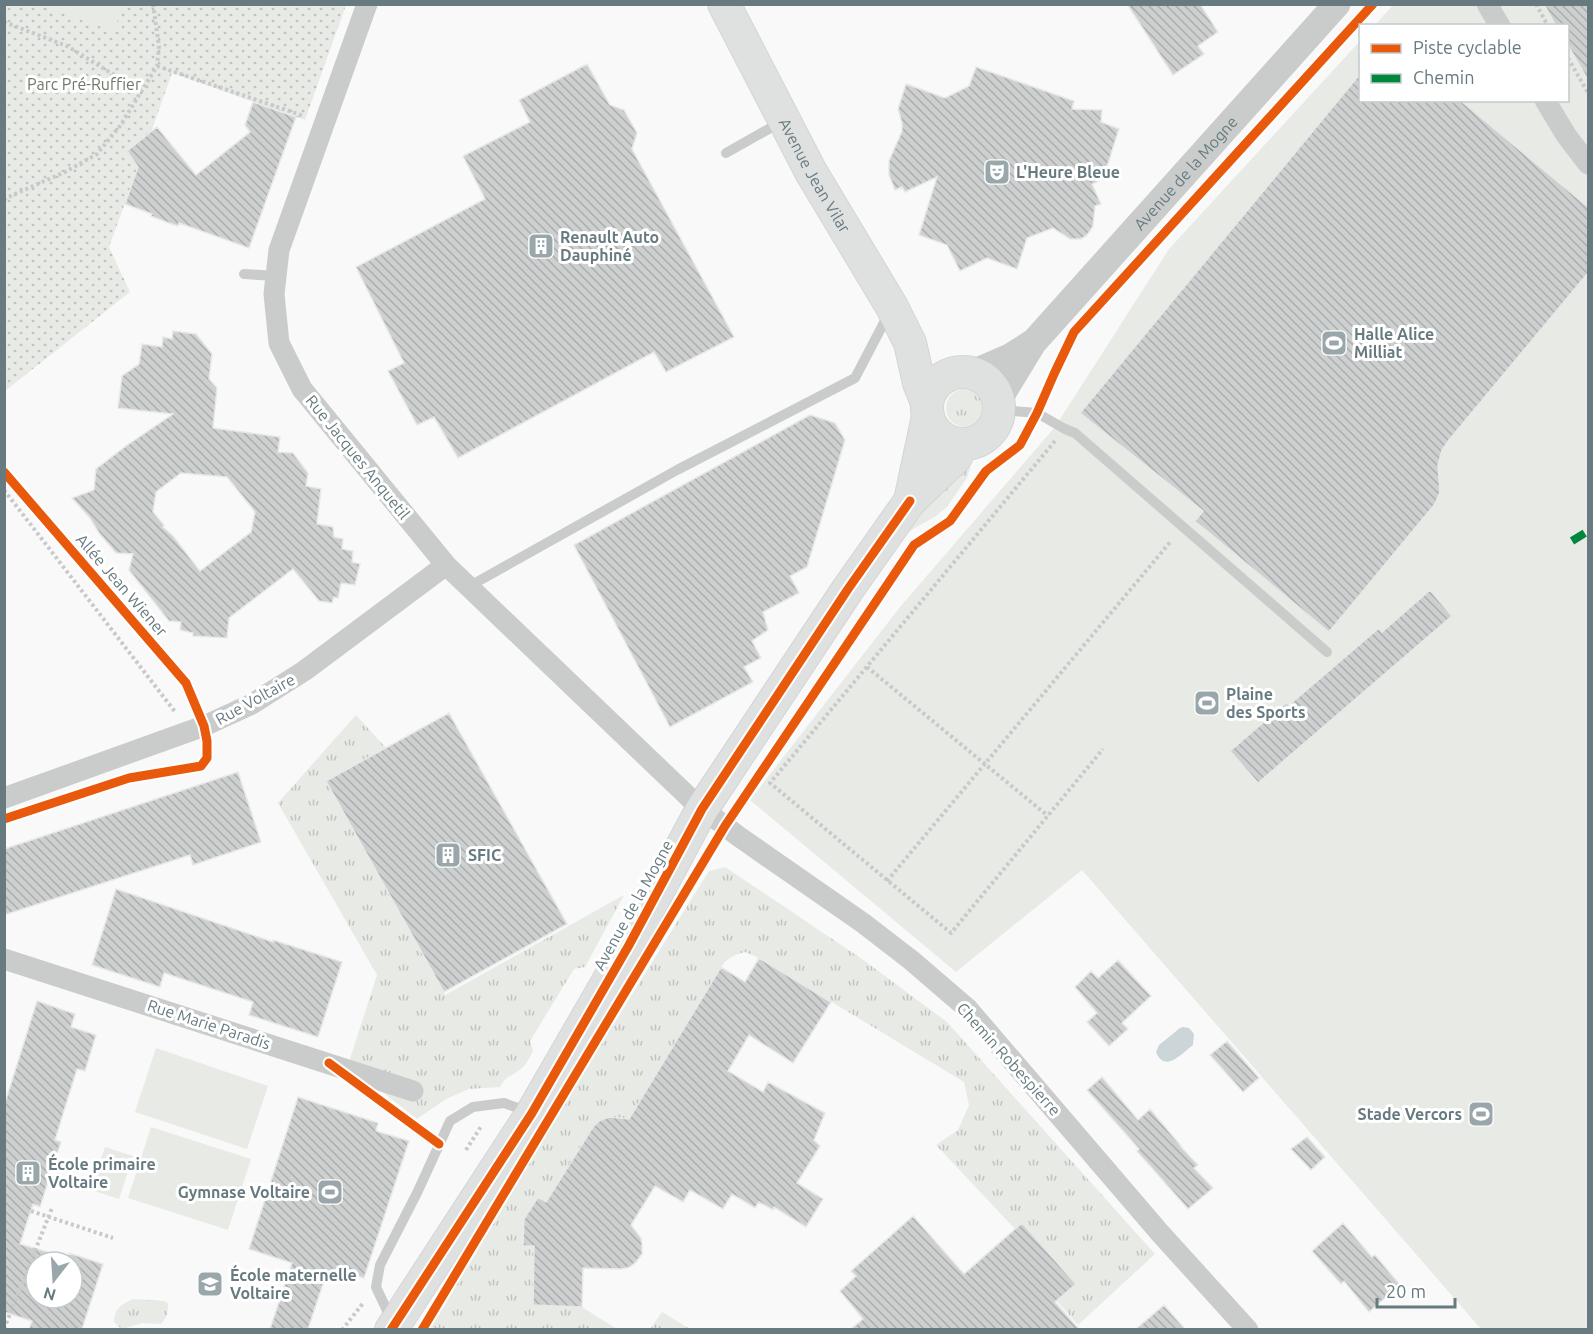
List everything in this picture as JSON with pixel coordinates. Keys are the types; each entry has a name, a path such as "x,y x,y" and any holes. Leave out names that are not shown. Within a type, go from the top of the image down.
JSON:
{"main road":[{"name":"Avenue Jean Vilar","path":"724,4 811,172 892,307 910,343 919,384 928,410"},
{"path":"910,343 945,364 969,372 984,379 993,387 999,405 997,421 983,439 962,444 940,436 932,427 928,410 930,393 936,384 944,377 954,373 969,372"},
{"name":"Avenue de la Mogne","path":"910,501 928,410"},
{"name":"Avenue de la Mogne","path":"392,1327 532,1113 629,945 702,809 848,589 910,501 956,457 962,444"}],"street":[{"name":"Rue Jacques Anquetil","path":"367,4 279,249 274,294 279,343 302,389 446,565 702,809"},
{"name":"Avenue de la Mogne","path":"999,405 1033,343 1337,4"},
{"path":"1487,4 1499,24"},
{"path":"1546,102 1566,135 1588,164"},
{"name":"Avenue de la Mogne","path":"969,372 1010,357 1033,343"},
{"name":"Rue Voltaire","path":"4,798 201,718 252,704 304,671 446,565"},
{"name":"Chemin Robespierre","path":"702,809 863,923 968,1009 1160,1233 1248,1329"},
{"name":"Rue Marie Paradis","path":"4,959 413,1091"}],"lane":[{"path":"726,153 784,120"},
{"path":"244,274 276,276"},
{"path":"468,587 677,470 855,378 892,307"},
{"path":"999,405 1037,413 1075,433 1327,652"},
{"path":"392,1327 376,1287 380,1265 450,1121 473,1107 504,1103 532,1113"}],"path":[{"path":"4,201 97,154 120,126 157,66 159,46 153,4"},
{"path":"1536,4 1547,24"},
{"path":"4,22 67,46 141,92"},
{"path":"1569,60 1588,93"},
{"path":"157,66 324,123"},
{"path":"1065,429 770,783 951,933 1103,748"},
{"path":"4,490 180,718 201,718"},
{"path":"887,881 1183,527"},
{"path":"867,667 1048,816"},
{"path":"4,1329 52,1208"},
{"path":"31,1211 113,1238"}],"green space":[{"path":"123,4 114,31 37,5"},
{"name":"Plaine des Sports","path":"1394,4 1588,5 1588,1329 1481,1329 1082,870 956,972 750,800 900,607 1055,427 1169,249 1359,42 1359,102 1569,102 1569,24 1376,24"},
{"name":"Parc Pré-Ruffier","path":"5,5 346,5 305,120 172,73 151,132 127,151 138,167 109,247 130,292 5,391"},
{"path":"965,389 978,395 984,408 978,421 965,427 952,421 946,408 952,395"},
{"path":"967,463 970,468 967,478 947,507 908,532 895,549 931,490"},
{"path":"356,715 386,748 326,782 445,995 624,895 585,967 574,969 530,1041 533,1051 523,1067 507,1078 500,1087 469,1089 446,1099 417,1119 348,1065 377,975 278,803"},
{"path":"725,867 862,959 947,1022 1155,1254 1078,1325 1057,1301 1075,1284 1022,1223 1015,1229 936,1145 958,1130 969,1105 964,1082 759,958 745,952 731,957 721,967 628,1123 611,1117 595,1124 546,1202 538,1197 524,1219 523,1245 534,1246 533,1305 582,1307 617,1329 428,1330 560,1110 709,871"},
{"path":"156,1048 268,1086 247,1149 135,1112"},
{"path":"151,1127 251,1159 228,1230 128,1198"},
{"path":"105,1147 133,1156 119,1199 91,1190"},
{"path":"133,1299 165,1301 168,1304 166,1317 161,1324 142,1323 123,1329 119,1327 114,1322 117,1310"},
{"path":"662,1312 690,1329 650,1329"}],"shaded area":[{"path":"1183,1027 1189,1028 1194,1034 1193,1045 1174,1060 1164,1061 1156,1052 1159,1045"}],"building":[{"path":"1127,4 1200,4 1218,32 1198,46 1204,54 1173,75"},
{"path":"1544,4 1588,4 1588,80 1569,47 1569,24 1555,24"},
{"name":"Renault Auto Dauphiné","path":"587,64 610,105 624,110 637,133 632,149 734,337 666,372 654,352 458,458 434,417 417,425 388,371 404,363 356,267 485,199 463,156 530,122 519,100"},
{"name":"L'Heure Bleue","path":"976,67 1074,101 1072,109 1102,110 1101,122 1119,129 1103,179 1092,184 1101,204 1095,206 1093,226 1090,231 1081,239 1070,239 1053,228 1027,238 1017,269 987,258 960,271 947,245 919,235 937,177 905,192 902,187 895,190 889,175 889,161 902,131 898,109 906,84 945,98 969,86"},
{"name":"Halle Alice Milliat","path":"1359,75 1359,102 1462,102 1588,207 1588,273 1449,440 1442,450 1438,465 1440,492 1435,504 1329,632 1195,521 1203,511 1080,413"},
{"path":"253,102 296,117 249,248 179,223 178,226 166,222 125,204 138,167 127,151 157,127 196,175 250,132 245,125"},
{"path":"173,331 196,334 212,354 209,379 217,388 213,428 280,437 278,452 293,453 308,473 306,486 321,489 317,524 333,527 334,537 343,539 342,549 353,551 352,562 360,564 355,585 341,583 338,598 334,597 332,603 319,601 293,569 229,618 227,638 193,636 193,633 180,630 181,622 169,621 129,570 133,554 116,553 72,498 94,490 96,469 173,414 118,408 122,376 139,364 142,344 162,347 163,337 172,339","holes":["181,473 227,477 255,512 251,532 200,571 153,512 156,492"]},
{"path":"810,415 835,423 845,440 807,567 790,576 799,593 763,612 768,630 752,641 761,658 744,667 753,682 670,727 574,545"},
{"path":"1430,590 1452,616 1258,783 1230,751 1286,703 1289,705 1379,628 1382,632"},
{"name":"SFIC","path":"449,713 567,924 444,992 326,781"},
{"path":"238,772 261,842 193,865 190,855 4,915 4,849"},
{"path":"116,889 273,942 273,940 342,962 318,1037 249,1015 253,1002 164,973 160,987 92,965"},
{"path":"759,958 831,1002 793,1063 749,1035 728,1071 763,1092 768,1082 825,1113 814,1140 820,1146 797,1183 823,1199 806,1227 774,1207 773,1210 759,1202 755,1208 732,1194 723,1209 690,1190 683,1202 655,1186 631,1225 642,1243 642,1254 636,1262 622,1269 583,1268 582,1307 533,1305 534,1246 523,1246 524,1219 538,1197 546,1202 599,1121 609,1117 629,1119 721,967 745,982"},
{"path":"1118,960 1151,996 1122,1023 1128,1029 1109,1046 1087,1022 1097,1013 1075,987 1091,971 1098,978"},
{"name":"École primaire Voltaire","path":"37,1001 75,1014 71,1027 96,1035 85,1071 77,1069 55,1140 61,1142 40,1207 33,1204 20,1244 41,1250 24,1250 24,1310 84,1310 84,1258 103,1264 82,1329 29,1329 32,1321 4,1312 4,1106"},
{"path":"1227,1041 1259,1078 1243,1092 1210,1055"},
{"path":"1102,1077 1138,1120 1150,1109 1198,1165 1194,1168 1213,1188 1188,1209 1087,1090"},
{"name":"Gymnase Voltaire","path":"298,1097 378,1123 376,1131 409,1141 364,1278 352,1274 349,1282 326,1275 308,1329 270,1329 292,1263 249,1249"},
{"path":"1307,1137 1325,1157 1311,1170 1291,1149"},
{"path":"913,1216 964,1274 1022,1223 1076,1284 1055,1302 1079,1329 851,1329 863,1319 840,1291 856,1276 851,1271"},
{"path":"1343,1223 1372,1257 1375,1255 1400,1285 1369,1312 1344,1281 1341,1284 1312,1251"},
{"path":"1164,1305 1185,1329 1136,1329"}],"marked path":[{"path":"1572,541 1588,531"}],"cycle path":[{"path":"422,1330 725,826 914,545 950,521 986,471 1020,445 1074,332 1373,4"},
{"name":"Allée Jean Wiener","path":"4,472 186,683 204,726 207,741 207,758 201,766 129,778 4,819"},
{"path":"391,1330 532,1113 629,945 702,809 848,589 910,501"},
{"path":"329,1063 439,1144"}],"place":[{"name":"L'Heure Bleue","path":"997,172"},
{"name":"Renault Auto Dauphiné","path":"541,246"},
{"name":"Halle Alice Milliat","path":"1334,343"},
{"name":"Plaine des Sports","path":"1207,703"},
{"name":"SFIC","path":"448,855"},
{"name":"Stade Vercors","path":"1481,1114"},
{"name":"École primaire Voltaire","path":"28,1173"},
{"name":"Gymnase Voltaire","path":"330,1192"},
{"name":"École maternelle Voltaire","path":"210,1284"}]}
